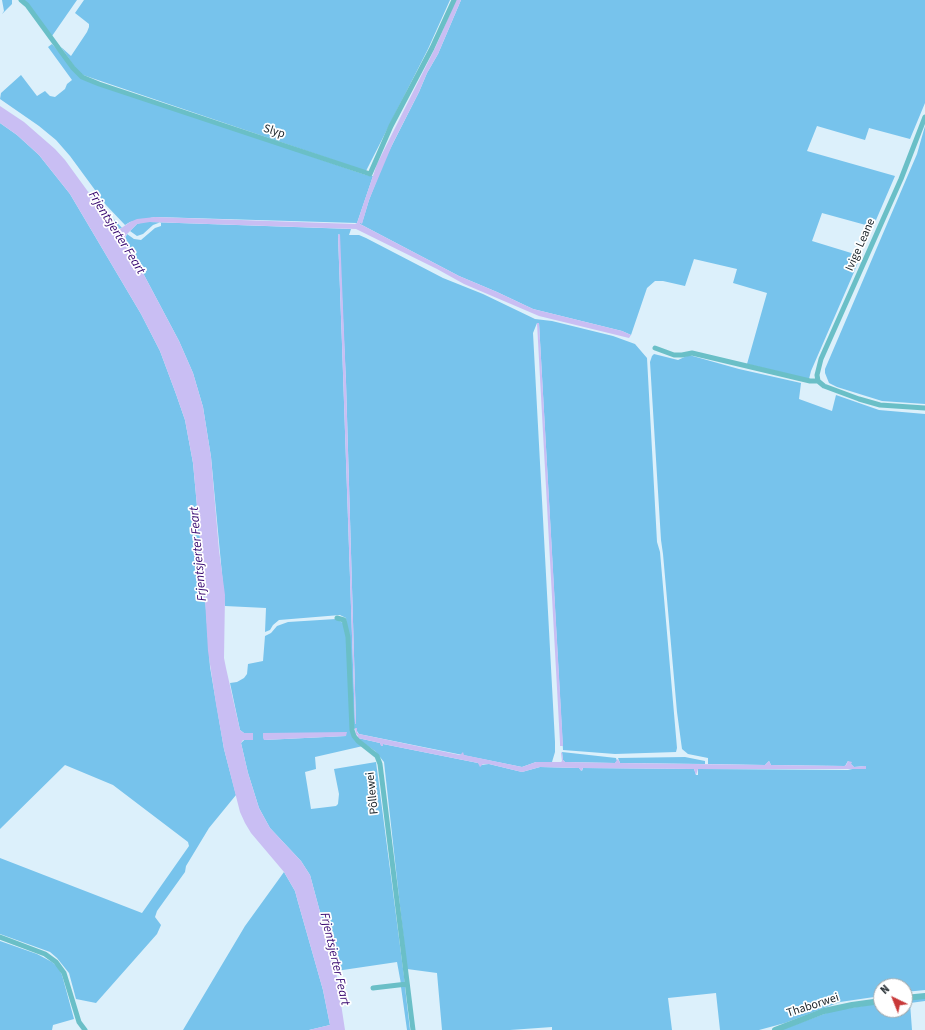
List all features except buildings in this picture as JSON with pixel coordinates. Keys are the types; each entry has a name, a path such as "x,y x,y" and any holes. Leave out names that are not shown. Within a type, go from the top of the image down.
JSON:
{"street":[{"name":"Slyp","path":"21,0 27,5 73,68 82,77 99,84 370,174 391,126 432,48 454,0"},
{"name":"Ivige Leane","path":"818,381 817,375 821,359 901,179 925,117"},
{"path":"655,348 674,355 692,353 810,381 818,381 824,386 875,404 925,408"},
{"name":"Pôllewei","path":"337,618 344,620 348,636 352,730 358,741 374,753 379,759 413,1030"},
{"path":"0,937 45,954 59,965 66,978 79,1022 85,1030"},
{"path":"373,988 407,984"},
{"path":"913,997 925,996"},
{"name":"Thaborwei","path":"775,1030 830,1009 873,1002"}],"shaded area":[{"path":"2,0 12,0 12,4 2,14 4,11"},
{"path":"24,0 77,0 52,36"},
{"path":"84,0 450,0 428,49 366,171 83,75 78,72 61,47 71,56 87,32 89,24 75,13"},
{"path":"461,0 925,0 925,103 910,139 869,128 865,140 817,126 807,151 895,176 873,227 822,213 812,241 861,256 811,371 809,379 747,364 767,293 733,283 737,269 694,259 685,286 663,281 655,281 647,288 631,335 622,331 533,309 459,276 360,224 362,223 385,159 427,73 438,54"},
{"path":"52,44 82,78 366,175 373,176 357,223 155,217 130,222 125,225 106,205 70,156 56,140 39,126 0,99 1,93 21,75 37,96 45,91 50,96 55,97 65,89 67,84 72,80 48,47"},
{"path":"0,123 17,135 39,155 70,194 141,314 160,351 176,394 185,420 193,463 210,667 224,749 236,795 209,828 186,866 185,872 157,911 155,917 161,925 157,934 96,1003 76,999 69,973 50,952 0,934 0,858 142,913 189,846 188,842 113,785 65,765 0,829"},
{"path":"925,126 925,404 882,401 837,387 829,383 825,369 917,154"},
{"path":"88,191 122,228 118,229 113,226"},
{"path":"143,222 160,222 153,225 143,234 137,236 130,231 137,224"},
{"path":"161,222 351,229 349,235 359,235 366,238 443,278 483,294 535,319 552,321 613,336 635,344 647,358 657,542 660,552 677,748 676,752 615,754 563,750 539,323 537,323 533,333 555,742 555,752 552,762 536,762 522,767 359,734 355,728 353,731 346,618 340,615 279,620 270,630 265,632 266,608 225,606 211,457 203,407 193,373 179,341 125,239 127,234 134,239 141,240 155,228 161,226","holes":["339,234 346,382 356,724"]},
{"path":"654,354 678,360 689,355 739,369 801,383 799,399 832,411 836,395 879,410 925,414 925,990 913,991 913,978 873,978 873,997 840,1002 785,1023 759,1030 720,1030 716,993 668,998 672,1030 552,1030 552,1027 510,1030 442,1030 437,973 407,969 384,762 375,751 358,738 380,743 381,745 383,744 478,763 481,765 489,764 522,772 540,767 579,768 582,771 583,768 694,769 696,775 698,775 698,769 848,770 866,766 854,767 848,761 845,766 771,765 769,761 765,765 708,764 708,758 688,754 682,749 677,712 661,540 650,362"},
{"path":"336,619 343,623 346,631 351,732 363,746 315,757 316,769 305,772 311,809 336,806 338,804 339,794 334,769 376,762 405,984 401,984 397,962 336,971 310,875 301,861 270,828 259,808 248,773 241,743 252,733 244,733 240,730 230,683 237,682 244,678 247,674 248,664 263,661 265,636 271,633 277,626 288,622","holes":["264,733 346,736 264,740"]},
{"path":"562,752 616,758 617,761 615,763 565,762 563,760"},
{"path":"685,757 705,761 705,764 620,763 618,758"},
{"path":"284,872 295,891 323,990 330,1025 309,1030 183,1030 245,926"},
{"path":"0,941 37,954 58,967 62,975 74,1019 53,1025 52,1030 0,1030"},
{"path":"401,987 405,987 410,1030 407,1030"},
{"path":"925,998 925,1001 913,1003 913,999"},
{"path":"873,1004 873,1018 911,1018 912,1030 781,1030 832,1011"}],"water":[{"name":"Frjentsjerter Feart","path":"456,0 461,0 438,54 427,73 393,143 369,200 362,224 360,224 459,276 533,309 622,331 631,335 629,338 539,316 464,284 356,229 150,222 137,224 126,235 125,239 179,341 193,373 203,407 211,457 219,550 225,595 224,658 240,730 244,733 253,733 253,740 243,740 241,743 248,773 259,808 270,828 301,861 310,875 336,971 345,1030 309,1030 330,1025 323,990 295,891 284,872 251,833 245,823 240,812 224,749 208,651 204,582 193,463 185,420 160,351 141,314 70,194 39,155 17,135 0,123 0,106 24,122 55,149 65,160 113,226 117,229 120,229 137,219 155,217 355,224 357,223 377,164 436,46"},
{"path":"340,234 346,382 356,724 338,235"},
{"path":"537,323 539,323 563,746 560,746"},
{"path":"355,728 357,728 357,732 359,734 460,755 463,752 464,755 522,767 536,762 561,762 562,752 563,760 565,762 615,763 618,759 620,763 765,765 769,761 771,765 844,766 848,761 852,762 851,764 854,767 866,766 866,769 698,769 696,775 694,769 583,768 581,771 579,768 540,767 522,772 489,764 483,764 480,767 478,763 383,744 383,746 381,746 380,743 358,738"},
{"path":"347,732 346,736 264,740 263,738 263,733"}]}
